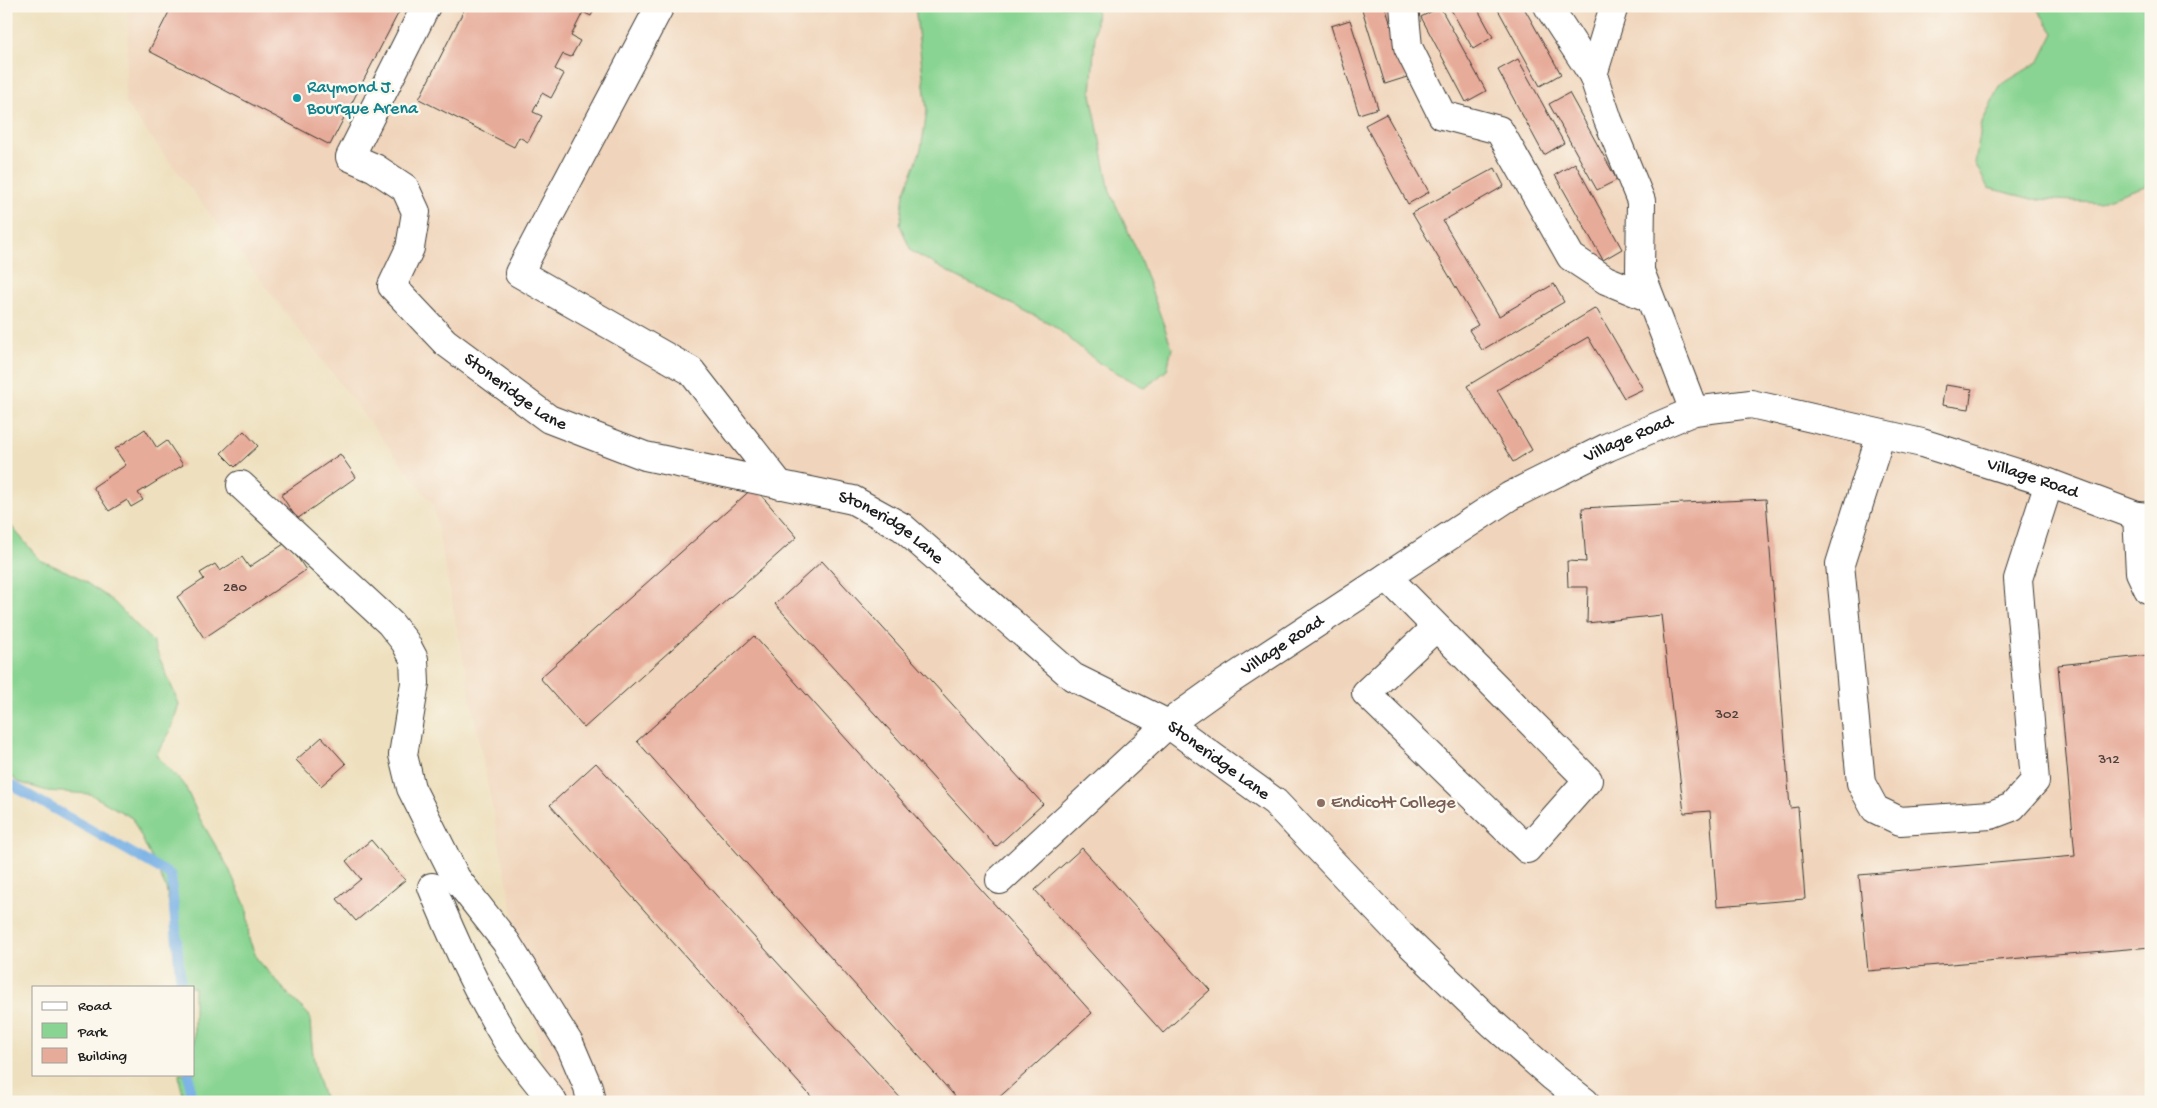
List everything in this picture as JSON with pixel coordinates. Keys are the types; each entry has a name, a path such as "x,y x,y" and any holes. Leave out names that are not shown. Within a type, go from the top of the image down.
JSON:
{"street":[{"name":"Stoneridge Lane","path":"426,6 350,157 375,168 405,188 416,212 410,248 392,286 445,342 549,418 645,456 853,500 902,527 1074,677 1168,724 1275,802 1431,964 1492,1023 1553,1077 1585,1102"},
{"path":"660,6 519,273 691,371 780,485"},
{"path":"1404,6 1408,47 1442,115 1499,130 1571,257 1606,280 1650,298"},
{"path":"1548,6 1593,75 1608,120 1641,200 1640,271 1694,412"},
{"path":"1593,75 1614,6"},
{"name":"Village Road","path":"1000,880 1168,724 1224,684 1510,496 1608,447 1694,412 1751,404 1922,443 2049,483 2144,516"},
{"path":"1881,434 1840,564 1861,783 1875,809 1900,821 1991,815 2012,807 2035,781 2018,579 2049,483"},
{"path":"241,485 390,623 405,642 414,659 415,683 403,755 411,788 456,878 506,942 570,1045 588,1087 590,1102"},
{"path":"2144,516 2140,572 2148,589 2151,589"},
{"path":"1387,577 1588,780 1527,849 1366,693 1436,627"},
{"path":"432,887 457,949 481,997 511,1046 553,1102"}],"shaded area":[{"name":"Endicott College","path":"129,6 2151,6 2151,1102 550,1102 433,505 125,103"}],"green space":[{"path":"915,6 1097,6 1091,94 1110,192 1138,253 1172,348 1167,370 1145,388 1099,363 1053,325 911,251 900,225 904,194 921,149 927,111"},
{"path":"2035,6 2151,6 2151,184 2098,202 2032,199 1988,188 1975,163 1982,123 1999,86 2040,61 2054,33"},
{"path":"6,507 12,527 40,560 75,575 113,601 153,642 179,704 170,732 156,755 185,786 200,819 228,867 247,909 249,939 257,959 310,1016 314,1060 326,1102 185,1102 179,1076 195,1076 195,986 178,986 176,983 178,954 166,888 132,818 90,794 47,791 18,782 6,772"}],"building":[{"name":"Raymond J. Bourque Arena","path":"172,6 402,6 330,145 149,51"},
{"path":"466,6 596,6 591,16 583,12 571,36 580,41 571,57 563,54 555,69 564,74 551,98 542,93 533,112 542,116 528,142 519,137 514,147 419,99"},
{"path":"1361,6 1385,6 1407,77 1385,84"},
{"path":"1449,6 1476,6 1493,37 1473,49"},
{"path":"1496,6 1523,6 1561,74 1540,86"},
{"path":"1440,7 1486,91 1466,102 1421,17"},
{"path":"1350,20 1378,108 1359,114 1331,26"},
{"path":"1518,59 1564,143 1544,155 1498,70"},
{"path":"1569,93 1617,180 1597,190 1549,104"},
{"path":"1386,114 1429,192 1408,204 1365,125"},
{"path":"1575,163 1622,249 1603,260 1555,175"},
{"path":"1495,168 1504,186 1443,221 1499,316 1554,284 1564,302 1482,350 1469,330 1478,325 1412,213"},
{"path":"1596,308 1643,389 1624,398 1588,337 1497,390 1532,450 1513,462 1467,386"},
{"path":"1945,385 1972,389 1969,409 1942,405"},
{"path":"145,429 157,448 167,441 183,465 138,493 143,500 131,507 127,500 109,511 93,487 126,465 115,449"},
{"path":"244,431 258,446 235,467 221,453"},
{"path":"340,454 356,477 297,519 281,495"},
{"path":"754,487 797,537 584,728 540,678"},
{"path":"1766,499 1790,808 1798,807 1805,899 1717,906 1710,811 1684,813 1661,615 1587,623 1588,587 1568,587 1567,561 1586,562 1582,508"},
{"path":"287,542 306,570 204,638 177,597 204,579 200,573 215,564 220,571 242,557 249,567"},
{"path":"822,561 1043,804 996,847 775,604"},
{"path":"754,636 1092,1013 994,1102 960,1102 637,741"},
{"path":"2151,655 2151,947 1868,971 1859,875 2075,856 2058,665"},
{"path":"322,737 346,764 321,786 296,760"},
{"path":"596,763 904,1102 816,1102 550,805"},
{"path":"371,840 405,880 356,921 337,899 361,879 346,861"},
{"path":"1082,848 1210,990 1163,1033 1035,890"}],"waterway":[{"path":"6,782 171,875 181,986"},
{"path":"189,1076 191,1102"}],"place":[{"name":"Raymond J. Bourque Arena","path":"297,98"},
{"name":"Endicott College","path":"1321,803"}]}
